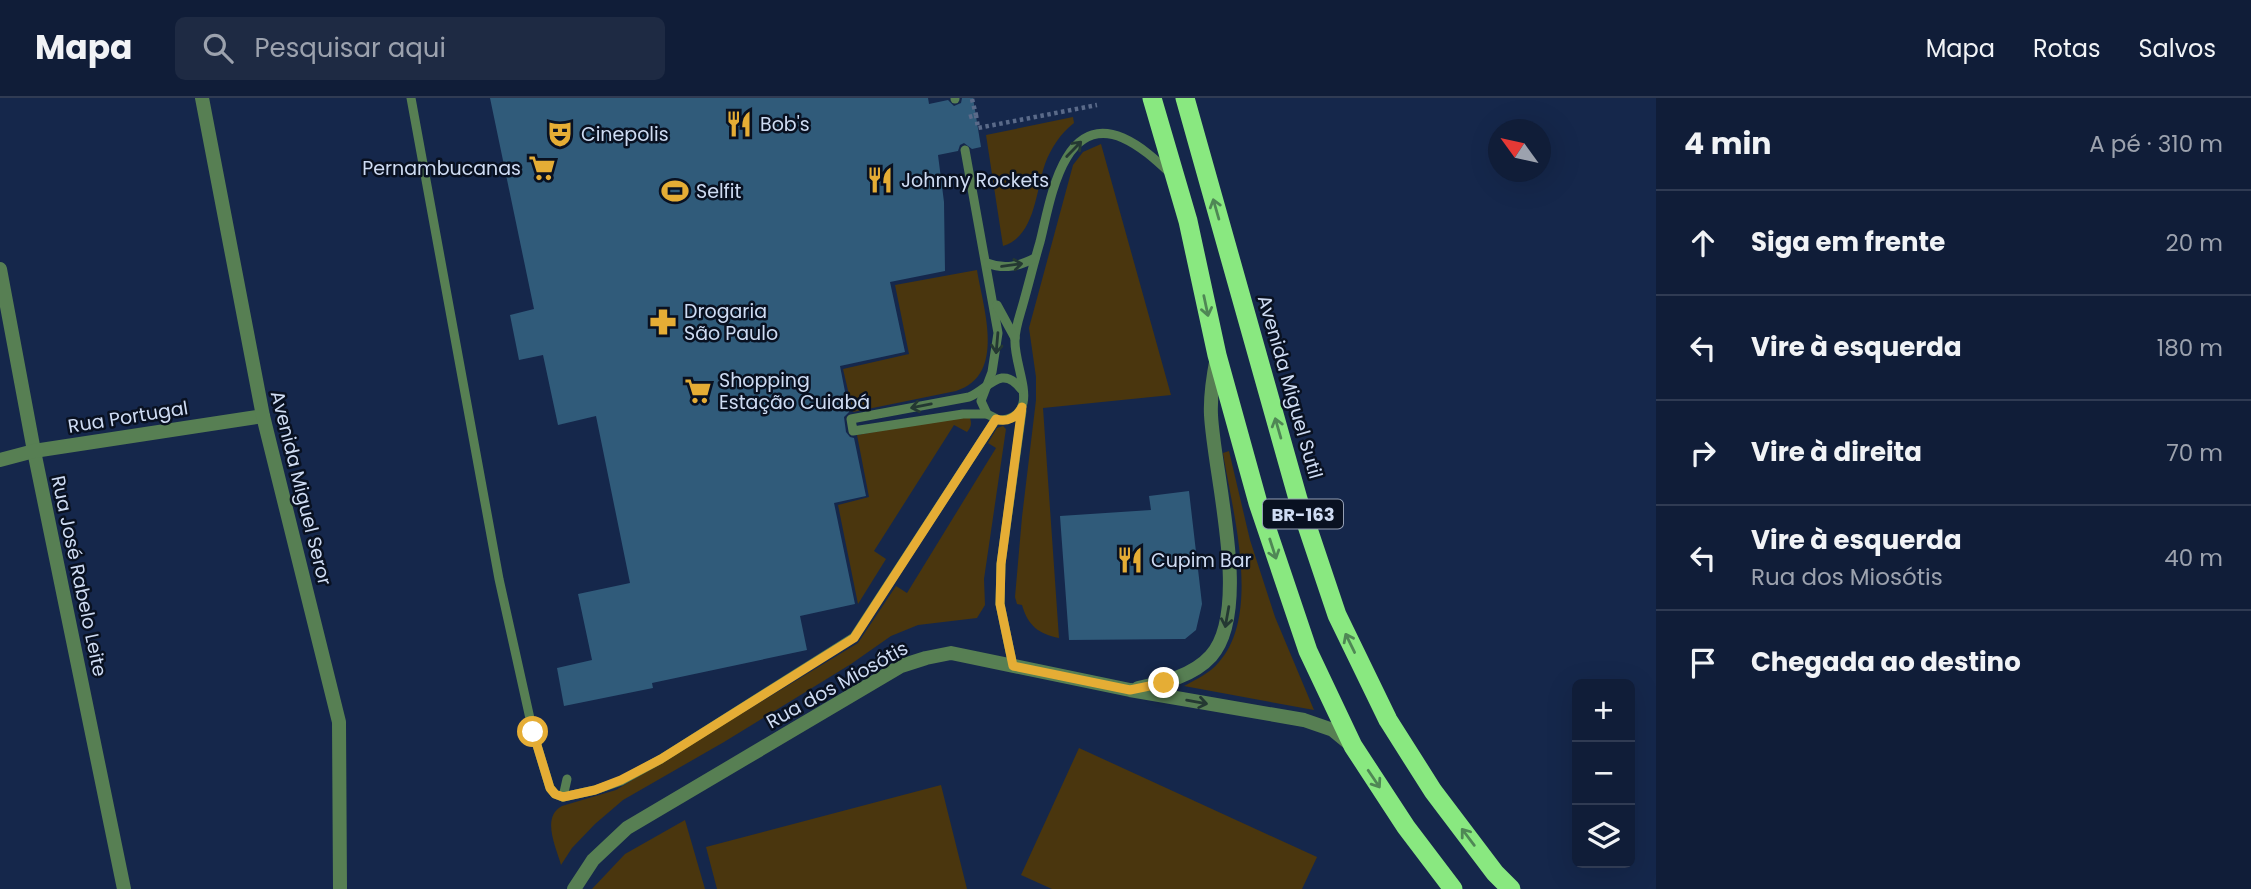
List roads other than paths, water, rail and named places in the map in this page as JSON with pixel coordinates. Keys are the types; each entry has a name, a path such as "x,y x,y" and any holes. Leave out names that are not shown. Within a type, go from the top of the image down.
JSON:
{"highway":[{"name":"BR-163","path":"1152,98 1188,221 1217,355 1258,503 1308,651 1353,746 1406,827 1452,889"},
{"name":"Avenida Miguel Sutil","path":"1185,98 1298,499 1337,615 1388,720 1427,781 1495,873 1511,889"}],"street":[{"name":"Avenida Miguel Seror","path":"202,98 263,416 339,722 340,889"},
{"name":"Rua José Rabelo Leite","path":"0,269 34,451 124,889"},
{"name":"Rua dos Miosótis","path":"1130,690 1164,683 1188,673 1210,657 1222,639 1228,615 1230,582 1211,416 1211,384 1217,355"},
{"name":"Rua Portugal","path":"0,460 34,451 263,416"},
{"name":"Rua dos Miosótis","path":"574,889 593,860 627,828 901,666 951,653 1130,690 1304,720 1333,730 1353,746"}],"lane":[{"path":"411,98 499,579 533,732 550,788 555,794 563,797 595,790 641,770 854,638 991,416"},
{"path":"1015,338 1060,167 1078,142 1095,135 1109,134 1120,137 1146,153 1174,176"},
{"path":"965,150 998,333 992,372 981,401 991,416"},
{"path":"987,263 1010,267 1035,258"},
{"path":"993,298 1015,338 1023,393 1001,564 1000,604 1013,666"},
{"path":"1022,407 1014,417 1007,420 963,414 853,431 851,419 969,397 996,379 1016,382 1023,393"},
{"path":"563,797 567,779"}],"place":[{"name":"Bob's","path":"739,124"},
{"name":"Cinepolis","path":"560,134"},
{"name":"Pernambucanas","path":"542,168"},
{"name":"Johnny Rockets","path":"880,180"},
{"name":"Selfit","path":"675,191"},
{"name":"Drogaria São Paulo","path":"663,322"},
{"name":"Shopping Estação Cuiabá","path":"698,391"},
{"name":"Cupim Bar","path":"1130,560"}]}
